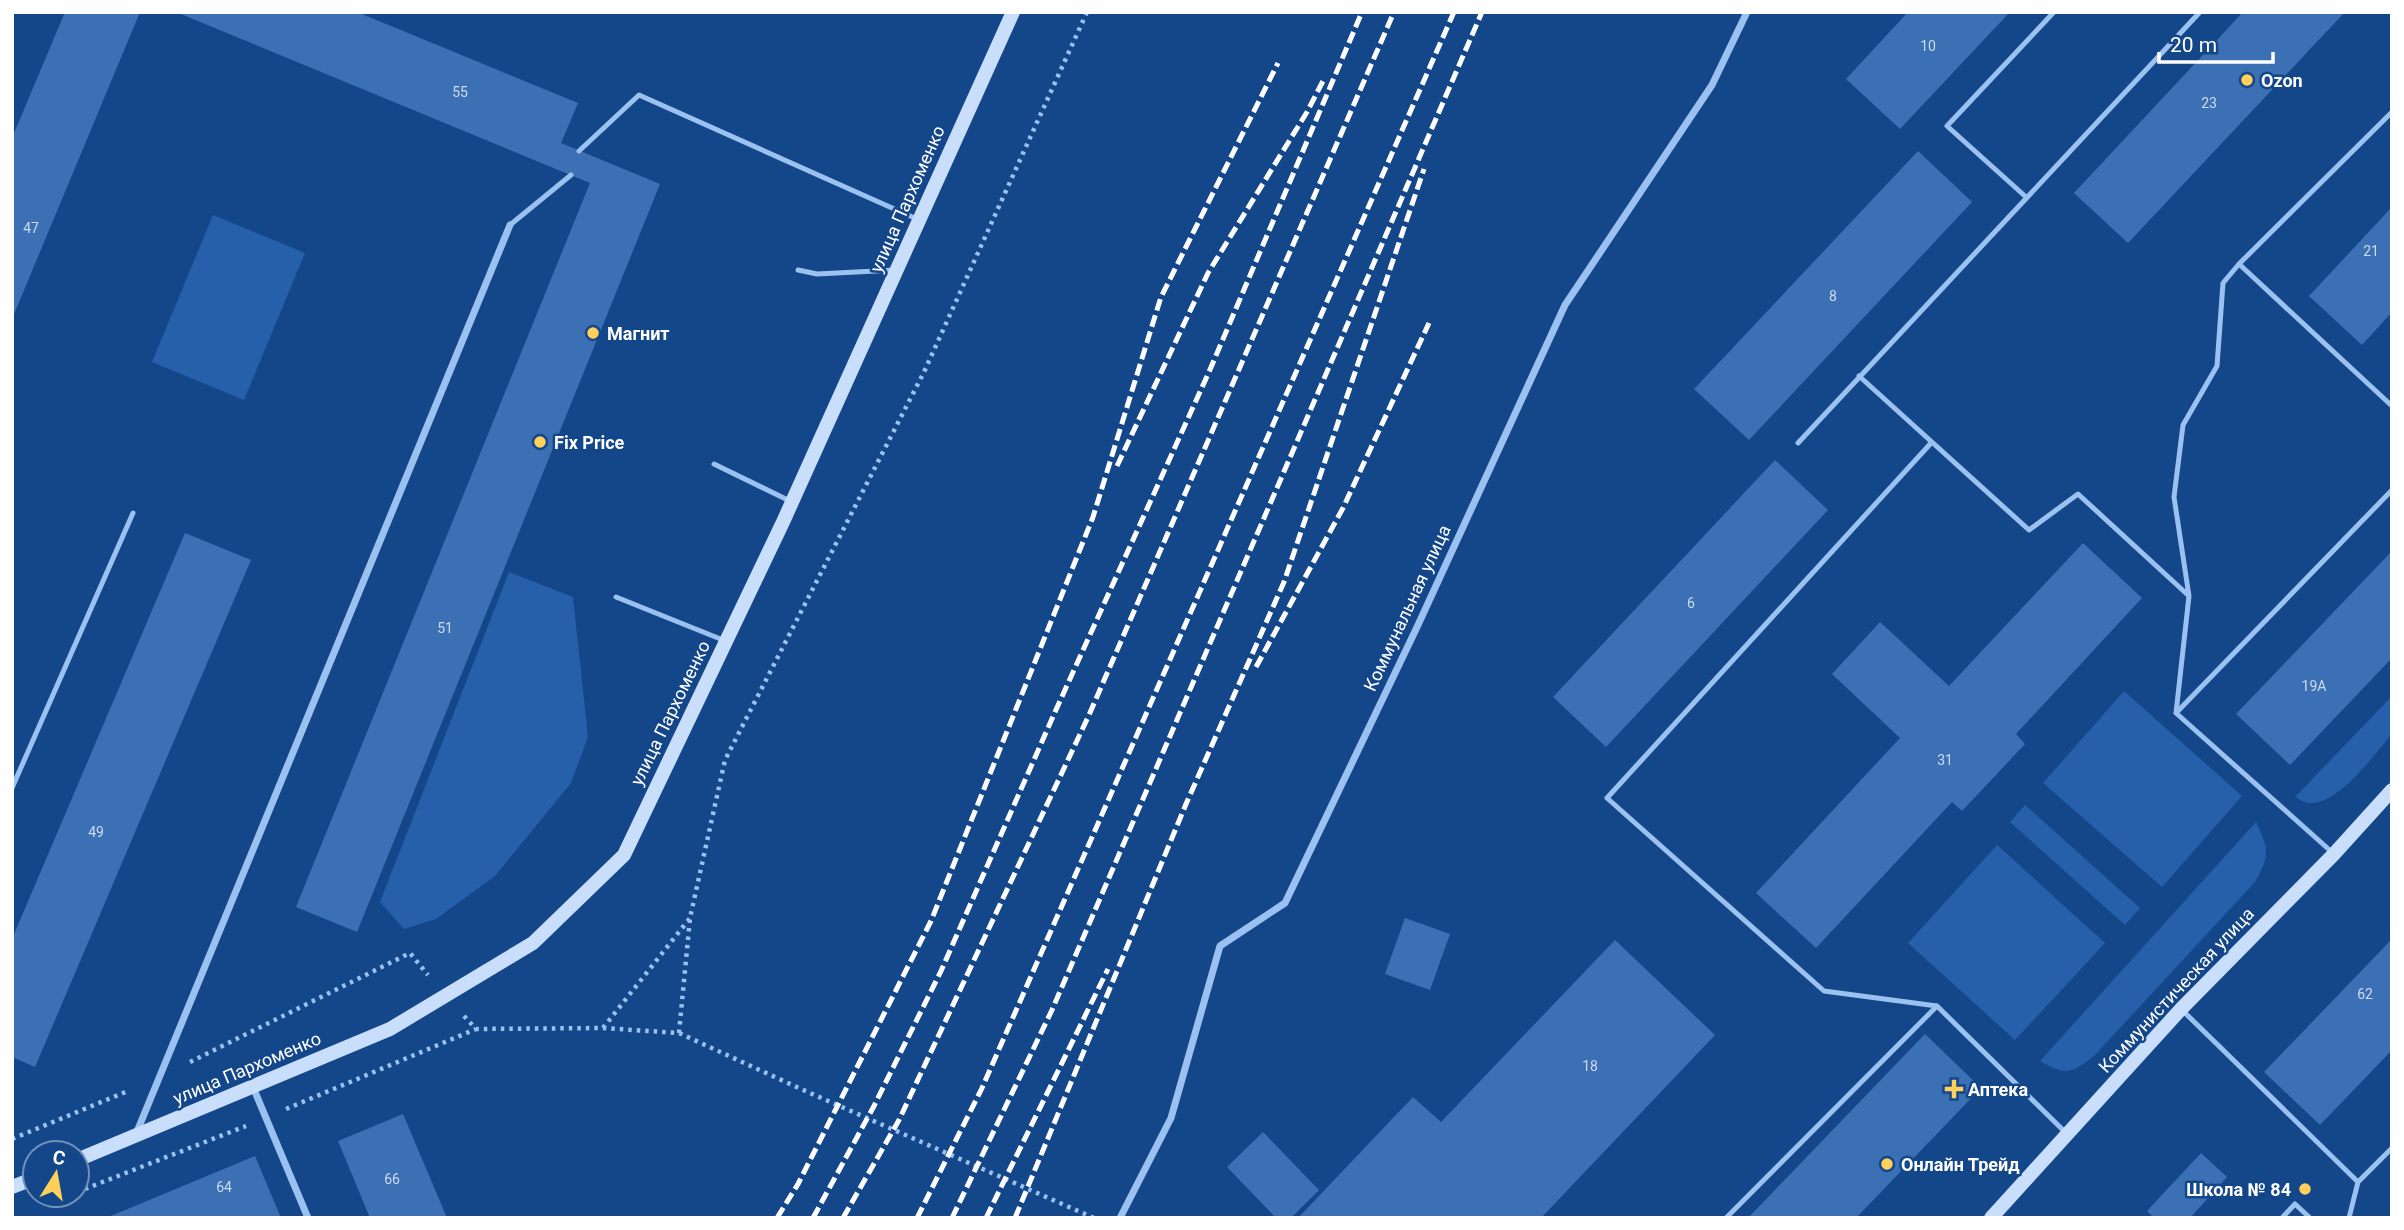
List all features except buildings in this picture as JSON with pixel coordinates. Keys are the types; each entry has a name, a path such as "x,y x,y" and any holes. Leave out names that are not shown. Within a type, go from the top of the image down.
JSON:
{"street":[{"name":"улица Пархоменко","path":"91,1154 390,1029 533,943 624,855 792,502 1013,12"},
{"name":"Коммунальная улица","path":"1120,1218 1171,1118 1220,946 1285,903 1418,625 1565,305 1712,85 1747,12"},
{"path":"136,1136 510,225"},
{"name":"Коммунистическая улица","path":"1991,1218 2182,1009 2392,790"},
{"path":"253,1087 307,1218"}],"lane":[{"path":"2026,197 1947,126 2054,12"},
{"path":"1798,443 2200,12"},
{"path":"579,151 639,95 919,220"},
{"path":"2176,713 2189,596 2174,497 2183,425 2217,366 2223,283 2392,112"},
{"path":"510,225 571,175"},
{"path":"2239,264 2392,405"},
{"path":"798,270 817,274 897,270"},
{"path":"1859,376 2029,530 2078,494 2189,596"},
{"path":"1932,442 1607,797 1824,991 1937,1006 2067,1135"},
{"path":"714,464 792,502"},
{"path":"2176,713 2392,490"},
{"path":"12,788 133,513"},
{"path":"616,597 726,641"},
{"path":"2176,713 2334,853"},
{"path":"1726,1218 1937,1006"},
{"path":"2182,1009 2358,1182"},
{"path":"2349,1218 2358,1182 2392,1148"},
{"path":"2282,1218 2295,1204 2310,1218"}],"path":[{"path":"1087,12 924,372 725,760 690,918 679,1033 1094,1218"},
{"path":"603,1028 690,918"}],"shaded area":[{"path":"213,215 305,253 244,400 152,362"},
{"path":"509,572 573,597 588,737 571,783 495,876 436,919 404,929 380,902"},
{"path":"2124,691 2242,796 2162,887 2043,783"},
{"path":"2392,696 2392,734 2355,777 2333,796 2321,801 2308,803 2295,797"},
{"path":"2025,805 2140,908 2125,925 2010,822"},
{"path":"2256,822 2266,852 2255,882 2094,1056 2068,1071 2056,1069 2040,1061"},
{"path":"1997,845 2105,943 2015,1040 1908,943"}],"railway":[{"path":"813,1218 874,1106 941,971 1209,372 1362,12"},
{"path":"843,1218 899,1120 1089,715 1394,12"},
{"path":"917,1218 982,1088 1454,12"},
{"path":"952,1218 1052,1010 1482,12"},
{"path":"777,1218 798,1184 931,921 1093,517 1161,297 1278,63"},
{"path":"1117,466 1208,273 1307,112 1323,81"},
{"path":"1015,1218 1186,804 1284,582 1424,169"},
{"path":"1256,667 1343,508 1429,323"},
{"path":"986,1218 1108,969"}],"place":[{"name":"Ozon","path":"2247,80"},
{"name":"Магнит","path":"593,333"},
{"name":"Fix Price","path":"540,442"},
{"name":"Аптека","path":"1954,1089"},
{"name":"Онлайн Трейд","path":"1887,1164"},
{"name":"Школа № 84","path":"2305,1189"}]}
